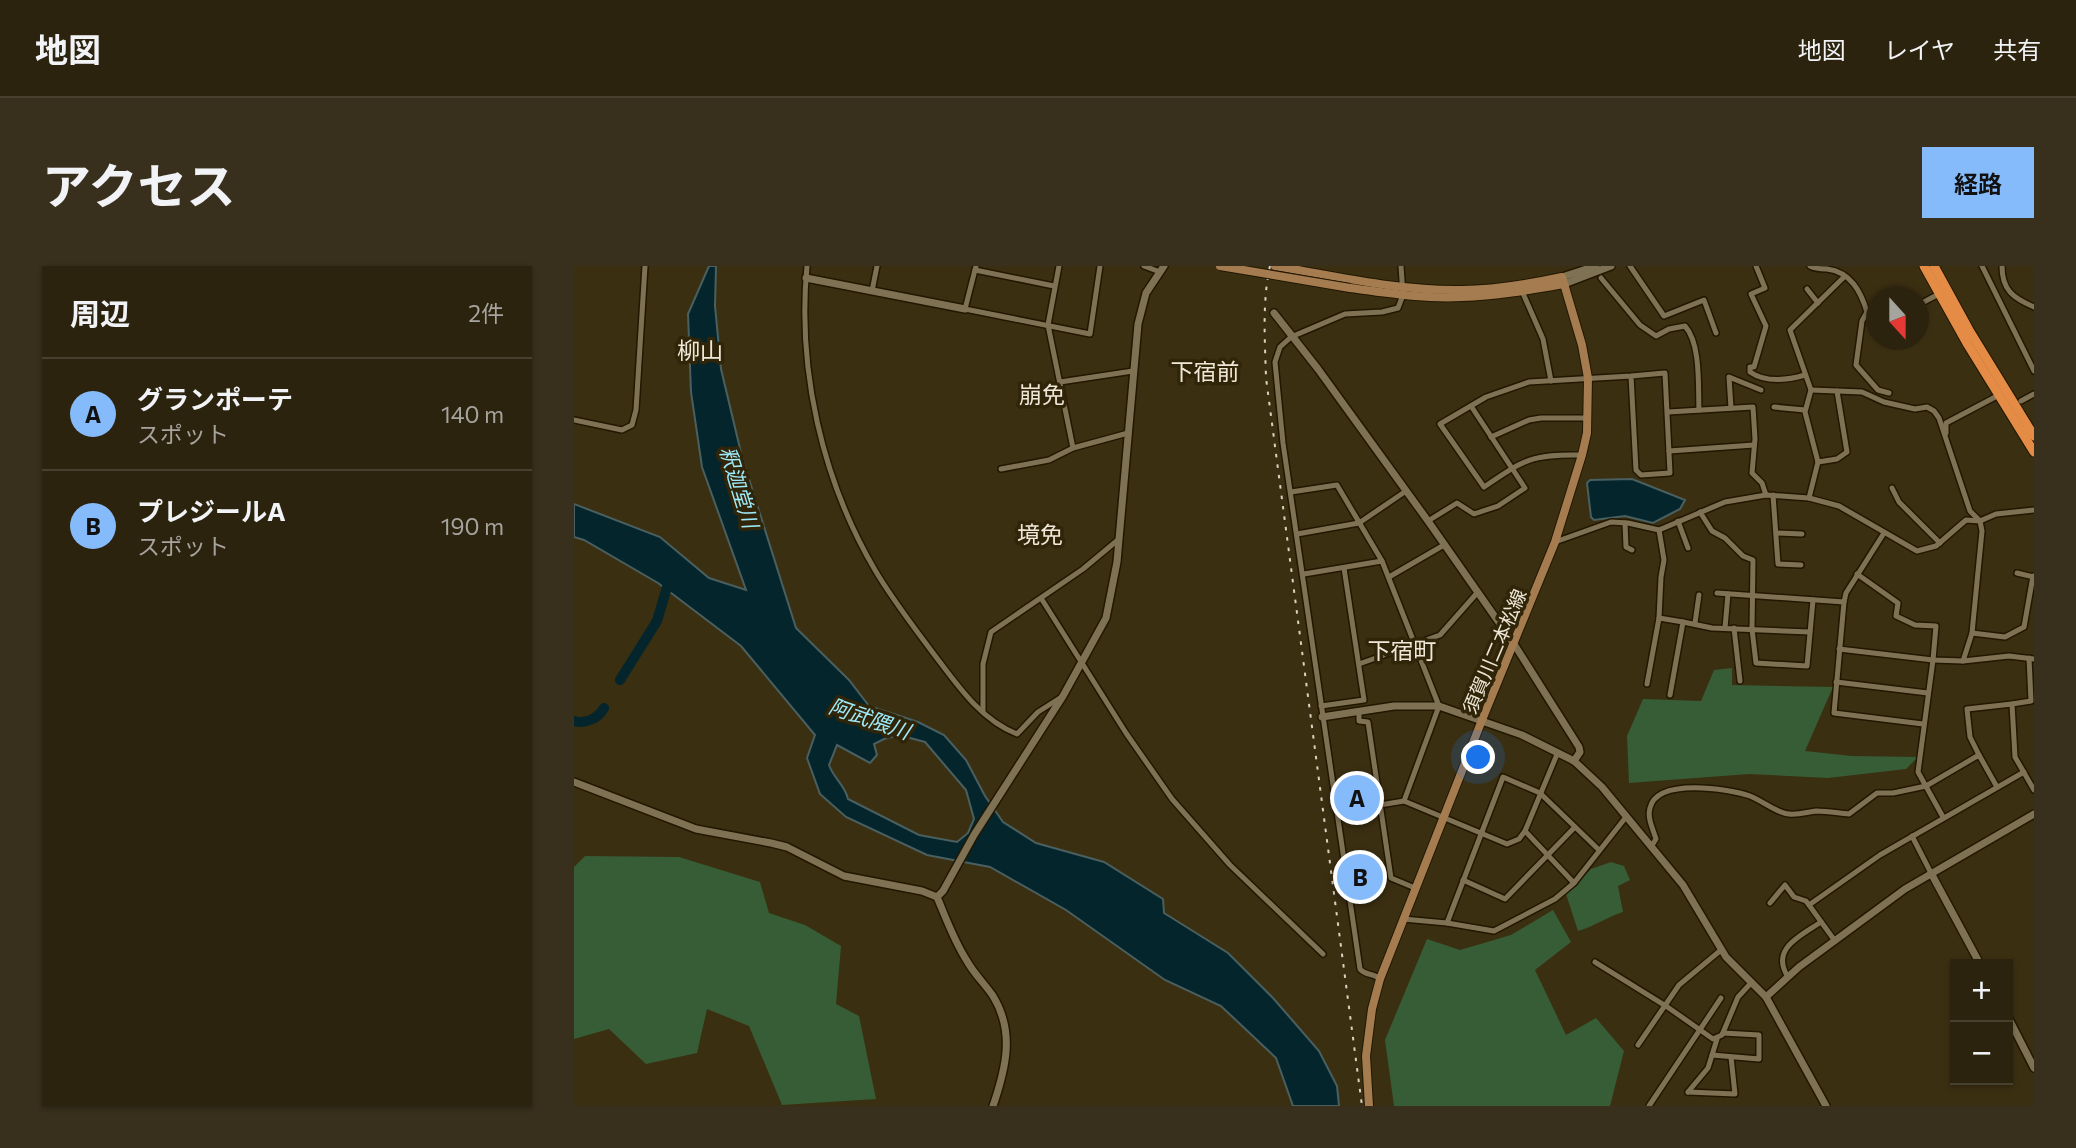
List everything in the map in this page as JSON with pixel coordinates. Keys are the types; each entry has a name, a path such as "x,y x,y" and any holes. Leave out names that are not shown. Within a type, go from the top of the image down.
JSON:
{"highway":[{"path":"1924,266 2034,452"},
{"path":"1934,266 1969,330 2034,436"}],"main road":[{"path":"1220,266 1461,297 1522,291 1563,280"},
{"path":"1275,266 1350,283"},
{"path":"1403,291 1506,287 1563,280"},
{"name":"須賀川二本松線","path":"1369,1106 1366,1056 1372,1009 1380,979 1555,542 1582,455 1588,418 1588,378 1582,345 1563,280"}],"street":[{"path":"574,420 622,430 632,425 636,411 645,266"},
{"path":"807,266 807,350 814,405 824,446 844,504 875,569 958,686 983,712 1017,733 1038,712 1063,696"},
{"path":"872,291 877,266"},
{"path":"1059,266 1048,325 1073,448"},
{"path":"806,278 1090,334 1100,266"},
{"path":"937,897 1063,696 1106,618 1114,585 1140,311 1146,293 1162,269 1144,266"},
{"path":"1380,979 1376,974 1360,969 1279,414 1275,362 1280,347 1291,337 1345,314 1382,312 1398,308 1403,291 1401,266"},
{"path":"1563,280 1596,266"},
{"path":"1563,280 1611,266"},
{"path":"1630,266 1664,316 1703,300 1716,333"},
{"path":"1756,266 1765,288 1751,294 1766,326 1754,368 1750,367 1750,372 1761,377 1788,381 1805,375"},
{"path":"1810,266 1833,270 1857,286 1866,309"},
{"path":"1982,266 2034,371"},
{"path":"2001,266 2005,288 2016,299 2034,307"},
{"path":"965,309 975,268 1054,286"},
{"path":"1809,498 1818,462 1805,410 1811,390 1790,330 1844,277"},
{"path":"1601,278 1640,325 1656,336 1680,326 1685,326 1688,330 1695,346 1699,410"},
{"path":"1994,293 2005,288"},
{"path":"1807,289 1818,303"},
{"path":"1522,291 1543,339 1551,381"},
{"path":"1929,300 1939,294"},
{"path":"1274,313 1318,369 1514,644 1579,747 1580,752 1574,761"},
{"path":"1866,314 1862,321 1856,365 1878,390 1889,394"},
{"path":"1060,382 1133,371"},
{"path":"1582,455 1533,457 1512,467 1484,487 1440,424 1486,397 1529,382 1665,373 1670,473 1641,475 1636,470 1631,376"},
{"path":"1731,408 1729,377 1761,390"},
{"path":"1811,390 1863,392 1884,401 1915,408 1927,407 1934,411 1946,436 1970,511 1980,521 1982,531 1972,633 1963,661"},
{"path":"1818,462 1837,459 1847,452 1837,391"},
{"path":"2021,401 2034,394"},
{"path":"1946,436 1946,423 1999,395"},
{"path":"1428,521 1457,503 1474,514 1498,506 1525,488 1471,407"},
{"path":"1668,412 1753,407 1752,472 1770,495 1776,533 1777,564 1801,565"},
{"path":"1774,407 1805,410"},
{"path":"1491,437 1529,420 1588,418"},
{"path":"1001,469 1049,460 1073,448 1128,433"},
{"path":"1669,451 1754,445"},
{"path":"1291,492 1337,485 1382,561 1439,706 1404,801"},
{"path":"1892,488 1899,502 1940,544"},
{"path":"1297,534 1359,523 1406,491"},
{"path":"1555,542 1611,522 1659,530 1725,502 1770,495 1809,498 1839,506 1917,551 1940,544 1966,520 1980,521 1996,514 2034,510"},
{"path":"1700,512 1712,531 1726,538 1743,556 1753,561 1752,629 1756,663 1807,666 1813,600"},
{"path":"1678,521 1688,548"},
{"path":"1625,523 1626,547 1632,550"},
{"path":"1647,684 1659,618 1664,560 1659,530"},
{"path":"1776,533 1802,534"},
{"path":"1884,533 1846,593 1834,713 1923,724"},
{"path":"983,712 983,664 991,632 1083,569 1119,539"},
{"path":"1389,577 1444,545"},
{"path":"1304,574 1382,561"},
{"path":"1321,706 1364,700 1344,568"},
{"path":"1972,633 2005,636 2024,627 2034,577 2017,573"},
{"path":"1857,575 1898,603 1896,616 1915,625 1936,626 1918,772 1943,817"},
{"path":"1359,664 1440,635 1477,593"},
{"path":"1717,593 1844,602"},
{"path":"1725,628 1728,594"},
{"path":"1695,623 1699,595"},
{"path":"1041,598 1172,799 1230,865 1323,954"},
{"path":"1659,618 1712,628 1810,632"},
{"path":"1670,695 1683,622"},
{"path":"1734,628 1740,681"},
{"path":"1839,649 1933,660 1963,661 2009,656 2032,659 2031,701 1966,709 1970,737 1997,787"},
{"path":"1836,681 1928,693"},
{"path":"2012,704 2015,757 2034,790"},
{"path":"1322,717 1394,706 1439,706 1522,735 1574,761 1602,787 1651,847 1693,900 1721,950 1766,997 1826,1106"},
{"path":"1359,711 1360,721 1367,722 1391,878 1415,888"},
{"path":"1338,812 1404,801 1507,844 1519,839 1525,831 1558,752"},
{"path":"1651,847 1656,839 1650,819 1650,807 1654,800 1666,792 1698,787 1715,788 1753,797 1788,814 1816,811 1849,814 1854,813 1877,793 1893,793 1926,786 1979,755"},
{"path":"1809,905 1880,855 2024,772"},
{"path":"1447,923 1503,777 1541,793 1599,850"},
{"path":"574,782 696,829 787,847 844,876 922,891 937,897 962,954 992,996 1004,1021 1007,1057 993,1106"},
{"path":"1766,997 1835,941 1931,873 2034,814"},
{"path":"1403,919 1494,931 1555,899 1574,883 1626,817"},
{"path":"1463,880 1505,899 1575,827"},
{"path":"1525,831 1574,883"},
{"path":"1912,836 1977,959"},
{"path":"1770,902 1785,885 1794,897 1806,901 1835,941"},
{"path":"1788,977 1781,966 1782,956 1792,941 1821,922"},
{"path":"1638,1045 1686,976 1721,950"},
{"path":"1595,962 1713,1039 1717,1039"},
{"path":"1731,1057 1735,1094 1688,1092 1703,1076 1717,1039 1723,1032 1738,997 1752,982"},
{"path":"1649,1106 1721,998"},
{"path":"2011,1022 2034,1068"},
{"path":"1712,1055 1759,1059 1759,1035 1723,1032"}],"green space":[{"path":"1732,668 1732,685 1833,687 1805,751 1852,756 1918,757 1906,769 1828,778 1749,774 1629,783 1627,736 1643,699 1701,701 1714,670"},
{"path":"585,856 679,857 760,882 769,913 805,925 841,946 836,1004 859,1016 876,1099 782,1105 749,1026 707,1009 697,1053 646,1064 609,1029 574,1039 574,867"},
{"path":"1611,862 1624,866 1630,880 1618,886 1623,912 1578,931 1566,894 1591,869"},
{"path":"1553,910 1571,942 1535,970 1566,1035 1596,1018 1624,1051 1610,1106 1394,1106 1385,1040 1427,939 1460,950 1511,935"}],"water":[{"path":"709,266 716,266 715,306 721,369 742,457 796,628 849,680 869,706 918,722 944,735 966,760 985,796 1003,822 1036,843 1104,862 1163,899 1164,913 1228,953 1273,998 1319,1051 1337,1086 1339,1106 1293,1106 1276,1058 1221,1006 1165,980 1066,910 990,867 927,855 846,817 820,794 807,758 815,735 741,646 658,583 584,540 574,537 574,504 660,537 709,578 746,590 702,467 691,392 688,314","holes":["899,735 925,742 966,790 974,819 968,833 957,842 919,835 848,799 829,765 837,745 870,763 877,755 874,744 884,739"]},
{"path":"1632,479 1685,500 1680,509 1653,523 1625,516 1594,520 1591,517 1587,483 1590,480"}],"waterway":[{"path":"620,680 657,621 670,577"},
{"path":"574,721 591,720 604,708"}],"railway":[{"path":"1270,266 1265,308 1266,378 1362,1106"}],"place":[{"name":"グランポーテ","path":"1357,798"},
{"name":"プレジールA","path":"1360,877"}],"district":[{"name":"柳山","path":"700,350"},
{"name":"下宿前","path":"1205,371"},
{"name":"崩免","path":"1042,394"},
{"name":"境免","path":"1040,534"},
{"name":"下宿町","path":"1402,650"}],"water label":[{"name":"釈迦堂川","path":"740,487"},
{"name":"阿武隈川","path":"870,718"}]}
